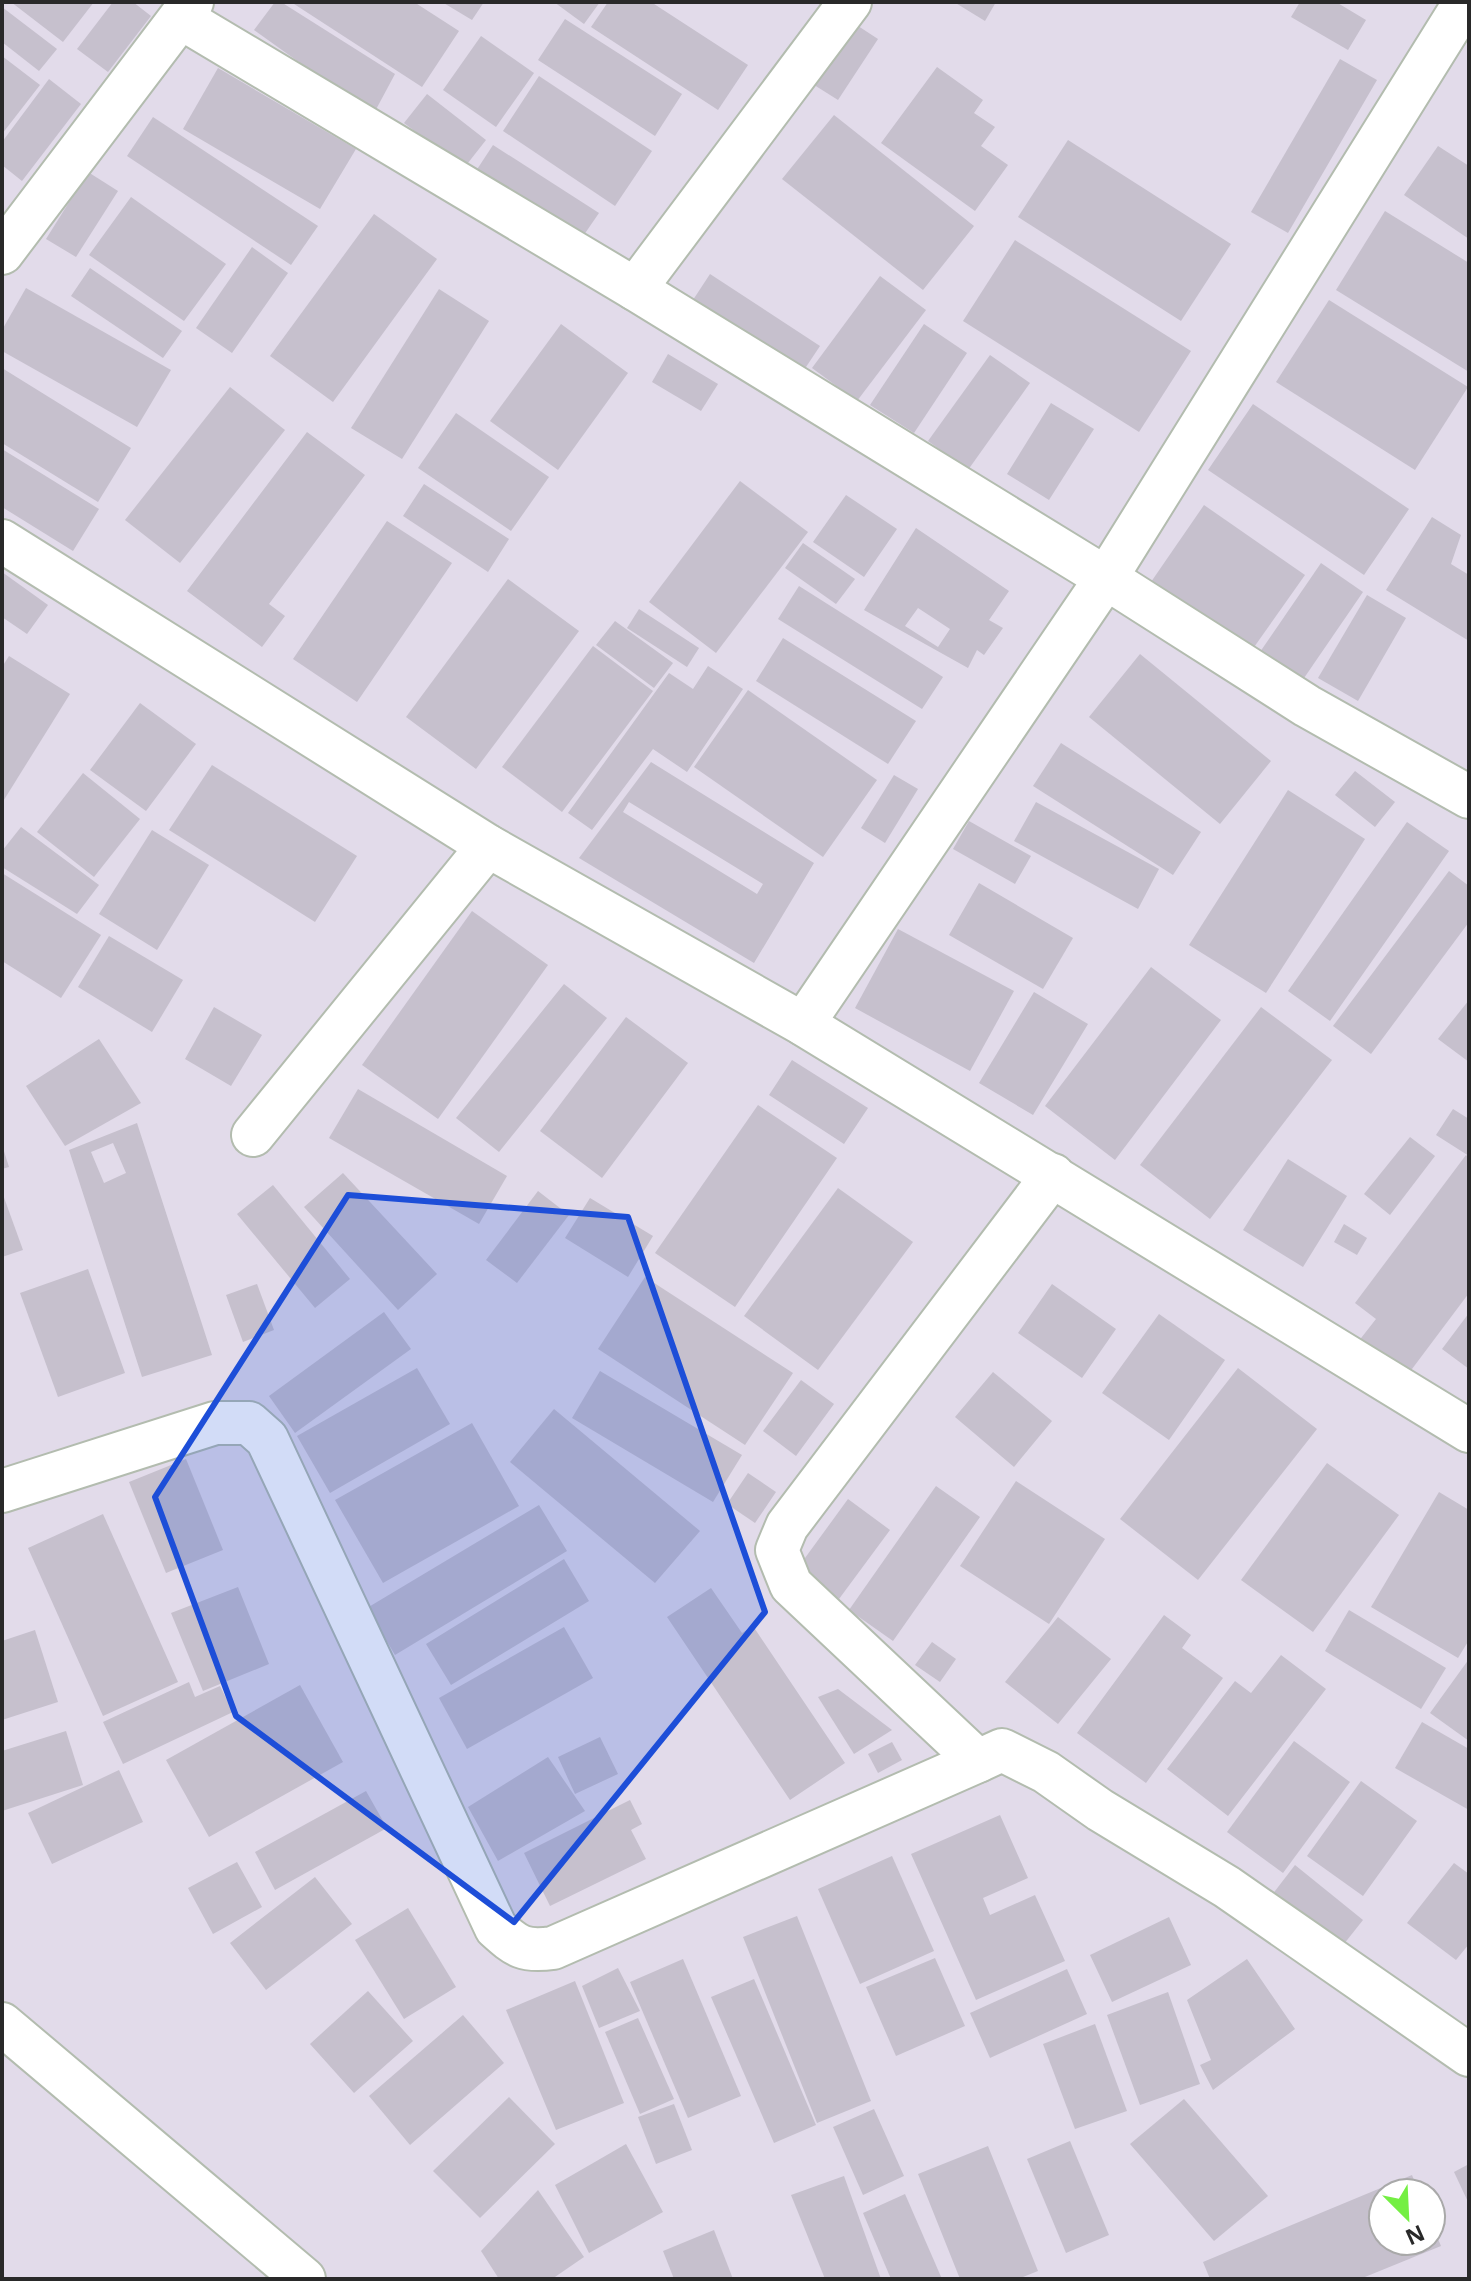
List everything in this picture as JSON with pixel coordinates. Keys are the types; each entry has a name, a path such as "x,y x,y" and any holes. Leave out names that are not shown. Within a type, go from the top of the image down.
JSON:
{"street":[{"path":"635,289 850,2"},
{"path":"803,1024 1106,578 1465,2"},
{"path":"2,253 187,10 1106,578 1307,706 1469,797"},
{"path":"2,541 488,846 803,1024 1469,1431"},
{"path":"253,1135 488,846"},
{"path":"978,1761 791,1585 777,1550 787,1526 1053,1175"},
{"path":"2,1491 215,1423 249,1423 267,1439 496,1928 517,1947 534,1951 553,1948 1002,1750 1046,1772 1100,1810 1227,1887 1469,2055"},
{"path":"2,2024 304,2279"}],"highlighted area":[{"path":"348,1195 628,1217 765,1612 514,1922 236,1716 155,1497"}],"building":[{"path":"11,2 94,2 63,42"},
{"path":"113,2 133,2 151,16 108,72 77,49"},
{"path":"275,2 281,2 395,74 373,115 254,30"},
{"path":"291,2 414,2 459,31 422,87"},
{"path":"442,2 484,2 472,20"},
{"path":"554,2 600,2 584,24"},
{"path":"608,2 651,2 748,65 718,110 591,27"},
{"path":"954,2 996,2 985,21"},
{"path":"1300,2 1336,2 1366,20 1348,50 1291,17"},
{"path":"2,7 57,49 39,71 2,42"},
{"path":"565,19 682,94 655,136 538,60"},
{"path":"852,22 878,39 838,100 811,83"},
{"path":"481,36 534,73 496,127 443,90"},
{"path":"2,56 40,85 2,134"},
{"path":"1340,59 1377,80 1288,233 1251,212"},
{"path":"937,67 983,100 974,113 995,127 981,146 1008,165 975,211 881,143"},
{"path":"218,68 356,149 320,209 183,129"},
{"path":"539,76 652,151 615,206 503,131"},
{"path":"49,79 81,104 22,181 2,165 2,142"},
{"path":"427,94 486,140 464,168 404,123"},
{"path":"834,115 974,226 923,290 782,179"},
{"path":"153,117 318,226 291,265 127,156"},
{"path":"1068,140 1231,244 1181,321 1018,217"},
{"path":"493,145 599,213 577,245 472,177"},
{"path":"1438,146 1469,166 1469,239 1404,195"},
{"path":"88,172 118,191 76,257 46,239"},
{"path":"131,197 226,264 184,321 89,255"},
{"path":"1385,211 1469,263 1469,372 1336,290"},
{"path":"374,214 437,259 333,402 270,356"},
{"path":"1015,240 1191,351 1139,432 963,321"},
{"path":"252,247 288,273 232,353 196,328"},
{"path":"90,268 182,331 163,358 71,296"},
{"path":"710,274 820,346 798,379 689,306"},
{"path":"880,276 926,310 857,401 812,368"},
{"path":"26,288 171,370 137,427 2,351 2,330"},
{"path":"439,289 489,321 402,459 351,428"},
{"path":"1329,300 1468,387 1415,470 1276,382"},
{"path":"561,324 628,373 558,470 490,421"},
{"path":"924,324 967,353 914,433 870,405"},
{"path":"668,354 718,384 701,411 652,382"},
{"path":"990,355 1030,383 968,470 928,441"},
{"path":"2,368 131,448 98,502 2,443"},
{"path":"230,387 285,430 180,563 125,520"},
{"path":"1051,403 1094,429 1049,500 1007,474"},
{"path":"1253,404 1409,509 1364,575 1208,470"},
{"path":"456,413 549,477 511,531 418,468"},
{"path":"307,432 365,475 269,604 285,616 262,647 187,591"},
{"path":"2,449 99,509 73,551 2,507"},
{"path":"740,481 808,532 716,653 649,602"},
{"path":"424,484 509,539 488,572 403,516"},
{"path":"846,495 897,529 864,577 813,542"},
{"path":"1204,505 1305,575 1252,650 1151,582"},
{"path":"1432,517 1461,535 1451,564 1469,575 1469,641 1386,590"},
{"path":"387,521 452,563 357,702 293,659"},
{"path":"916,528 1009,591 989,620 1003,628 984,655 977,650 968,668 864,610","holes":["918,608 950,629 938,647 905,626"]},
{"path":"803,543 855,579 836,604 785,568"},
{"path":"1321,563 1363,592 1302,681 1260,652"},
{"path":"2,572 48,605 27,634 2,617"},
{"path":"508,579 579,631 476,769 406,717"},
{"path":"799,586 943,677 922,709 778,619"},
{"path":"1367,595 1406,618 1358,701 1318,678"},
{"path":"639,609 699,648 687,667 627,628"},
{"path":"615,621 673,663 654,688 596,645"},
{"path":"783,638 916,721 888,764 756,681"},
{"path":"593,646 653,691 562,812 502,767"},
{"path":"1140,654 1271,761 1220,824 1089,717"},
{"path":"9,656 70,694 2,803 2,667"},
{"path":"708,666 743,689 687,772 653,749 592,830 568,813 669,673 693,689"},
{"path":"748,690 877,780 823,857 694,767"},
{"path":"140,703 196,744 146,811 90,770"},
{"path":"1061,743 1201,832 1173,875 1033,786"},
{"path":"651,762 814,863 754,963 579,858","holes":["629,802 763,884 757,894 623,812"]},
{"path":"212,765 357,856 315,922 169,830"},
{"path":"1355,771 1395,802 1375,827 1335,795"},
{"path":"83,773 140,819 94,877 37,832"},
{"path":"894,775 918,789 885,843 861,828"},
{"path":"1288,790 1365,839 1266,993 1189,945"},
{"path":"1036,802 1159,869 1138,909 1014,841"},
{"path":"969,821 1031,856 1015,884 953,849"},
{"path":"1407,822 1449,851 1330,1021 1288,991"},
{"path":"21,827 99,885 77,914 2,867 2,851"},
{"path":"152,830 209,865 157,950 99,914"},
{"path":"1449,871 1469,886 1469,922 1371,1054 1333,1026"},
{"path":"2,873 101,935 61,998 2,961"},
{"path":"979,883 1073,938 1043,989 949,935"},
{"path":"472,911 548,965 438,1119 362,1065"},
{"path":"898,929 1014,991 970,1071 855,1008"},
{"path":"109,936 183,980 152,1032 78,987"},
{"path":"1151,967 1221,1020 1115,1160 1045,1106"},
{"path":"564,984 607,1018 499,1152 456,1118"},
{"path":"1034,992 1088,1024 1033,1115 979,1083"},
{"path":"1469,1000 1469,1062 1438,1039"},
{"path":"214,1007 262,1035 231,1086 185,1059"},
{"path":"1261,1007 1332,1060 1210,1219 1140,1165"},
{"path":"626,1017 688,1063 602,1178 540,1131"},
{"path":"99,1039 141,1103 65,1146 26,1086"},
{"path":"792,1060 868,1108 844,1144 769,1095"},
{"path":"358,1089 507,1176 479,1224 329,1138"},
{"path":"758,1105 837,1158 735,1307 655,1253"},
{"path":"1453,1109 1469,1119 1469,1156 1436,1135"},
{"path":"137,1123 212,1355 142,1377 69,1150","holes":["113,1143 126,1173 104,1183 91,1152"]},
{"path":"1410,1137 1435,1156 1390,1215 1364,1194"},
{"path":"2,1145 9,1167 2,1169"},
{"path":"1466,1155 1469,1158 1469,1293 1406,1377 1358,1342 1376,1319 1355,1303"},
{"path":"1288,1159 1347,1196 1303,1267 1243,1230"},
{"path":"343,1173 437,1274 398,1310 304,1207"},
{"path":"273,1185 350,1279 315,1308 237,1214"},
{"path":"838,1188 913,1242 818,1370 744,1316"},
{"path":"538,1191 569,1215 517,1283 486,1260"},
{"path":"2,1192 23,1250 2,1257"},
{"path":"590,1198 653,1236 628,1277 565,1238"},
{"path":"1344,1224 1367,1238 1357,1255 1334,1242"},
{"path":"88,1269 125,1373 58,1397 20,1293"},
{"path":"645,1277 793,1373 745,1445 598,1349"},
{"path":"257,1284 274,1330 243,1342 226,1295"},
{"path":"1052,1284 1116,1329 1082,1378 1018,1333"},
{"path":"384,1312 411,1349 295,1433 269,1396"},
{"path":"1469,1313 1469,1369 1442,1349"},
{"path":"1159,1314 1225,1360 1169,1440 1102,1393"},
{"path":"417,1368 450,1424 330,1493 297,1436"},
{"path":"1238,1368 1317,1429 1198,1580 1120,1519"},
{"path":"600,1371 742,1455 713,1502 572,1418"},
{"path":"993,1372 1052,1421 1014,1467 955,1417"},
{"path":"801,1380 834,1404 796,1456 763,1431"},
{"path":"554,1409 700,1531 655,1583 510,1462"},
{"path":"472,1423 519,1506 383,1583 335,1500"},
{"path":"186,1459 223,1550 166,1573 129,1482"},
{"path":"1327,1463 1399,1515 1313,1632 1241,1580"},
{"path":"748,1473 776,1492 755,1523 727,1504"},
{"path":"1016,1481 1105,1539 1049,1624 960,1566"},
{"path":"936,1486 980,1517 893,1641 849,1610"},
{"path":"1439,1492 1469,1510 1469,1640 1458,1658 1371,1607"},
{"path":"848,1499 890,1530 839,1599 797,1569"},
{"path":"539,1505 567,1551 395,1655 367,1608"},
{"path":"103,1514 178,1682 103,1716 28,1548"},
{"path":"564,1559 589,1601 451,1685 426,1644"},
{"path":"238,1587 269,1664 203,1691 171,1613"},
{"path":"711,1588 742,1633 753,1626 845,1763 790,1800 667,1617"},
{"path":"1349,1610 1446,1668 1421,1709 1325,1651"},
{"path":"1164,1615 1191,1635 1182,1648 1223,1678 1146,1783 1077,1733"},
{"path":"1058,1617 1111,1659 1058,1724 1005,1682"},
{"path":"564,1627 593,1678 467,1749 439,1698"},
{"path":"35,1630 58,1702 2,1720 2,1641"},
{"path":"932,1642 956,1659 940,1682 915,1665"},
{"path":"1281,1655 1326,1689 1228,1816 1167,1769 1235,1681 1251,1693"},
{"path":"1469,1659 1469,1741 1430,1713"},
{"path":"189,1682 195,1697 220,1686 233,1712 123,1764 103,1722"},
{"path":"300,1685 343,1762 209,1837 166,1760"},
{"path":"838,1689 892,1730 854,1754 818,1697"},
{"path":"1422,1722 1469,1749 1469,1810 1395,1768"},
{"path":"66,1731 83,1785 2,1811 2,1751"},
{"path":"600,1737 618,1774 575,1794 558,1757"},
{"path":"1294,1741 1350,1782 1283,1873 1227,1832"},
{"path":"892,1742 902,1760 878,1773 868,1754"},
{"path":"548,1757 585,1811 498,1861 468,1807"},
{"path":"119,1770 143,1822 52,1864 28,1813"},
{"path":"1361,1781 1417,1821 1363,1896 1307,1856"},
{"path":"366,1791 387,1828 275,1890 255,1852"},
{"path":"630,1800 642,1824 631,1830 646,1859 550,1906 524,1853"},
{"path":"1000,1815 1028,1878 983,1898 990,1915 1035,1895 1065,1961 976,2000 911,1854"},
{"path":"892,1856 934,1951 860,1984 818,1889"},
{"path":"237,1862 262,1907 213,1934 188,1888"},
{"path":"1454,1863 1469,1874 1469,1944 1456,1960 1407,1923"},
{"path":"1295,1865 1363,1920 1336,1954 1268,1900"},
{"path":"315,1877 352,1924 266,1990 230,1943"},
{"path":"408,1908 456,1987 404,2019 355,1940"},
{"path":"797,1916 871,2101 817,2123 743,1937"},
{"path":"1169,1917 1191,1965 1112,2002 1090,1955"},
{"path":"935,1958 965,2026 896,2056 866,1987"},
{"path":"683,1959 741,2096 688,2118 630,1982"},
{"path":"1247,1959 1295,2029 1213,2090 1200,2065 1211,2060 1187,2000"},
{"path":"618,1968 640,2011 599,2028 582,1986"},
{"path":"1067,1969 1087,2014 990,2058 970,2013"},
{"path":"754,1979 816,2125 774,2143 711,1997"},
{"path":"575,1981 624,2103 556,2130 506,2010"},
{"path":"368,1991 413,2041 354,2093 310,2044"},
{"path":"1168,1992 1200,2084 1140,2105 1107,2015"},
{"path":"463,2015 504,2063 410,2145 369,2096"},
{"path":"638,2018 674,2099 640,2114 605,2032"},
{"path":"1095,2024 1127,2111 1075,2129 1043,2044"},
{"path":"509,2097 555,2144 480,2218 433,2171"},
{"path":"1184,2099 1268,2196 1214,2241 1130,2144"},
{"path":"674,2104 692,2150 656,2164 638,2117"},
{"path":"874,2109 904,2176 863,2195 833,2127"},
{"path":"1070,2141 1109,2235 1066,2253 1027,2159"},
{"path":"626,2144 663,2212 589,2253 555,2185"},
{"path":"988,2146 1038,2271 1018,2279 960,2279 918,2174"},
{"path":"1469,2164 1469,2204 1454,2172"},
{"path":"844,2176 881,2279 825,2279 791,2195"},
{"path":"538,2190 584,2257 552,2279 499,2279 481,2251"},
{"path":"905,2194 942,2279 891,2279 863,2213"},
{"path":"1367,2194 1367,2257 1414,2257 1360,2279 1210,2279 1203,2262"},
{"path":"714,2230 733,2279 674,2279 663,2251"}]}
